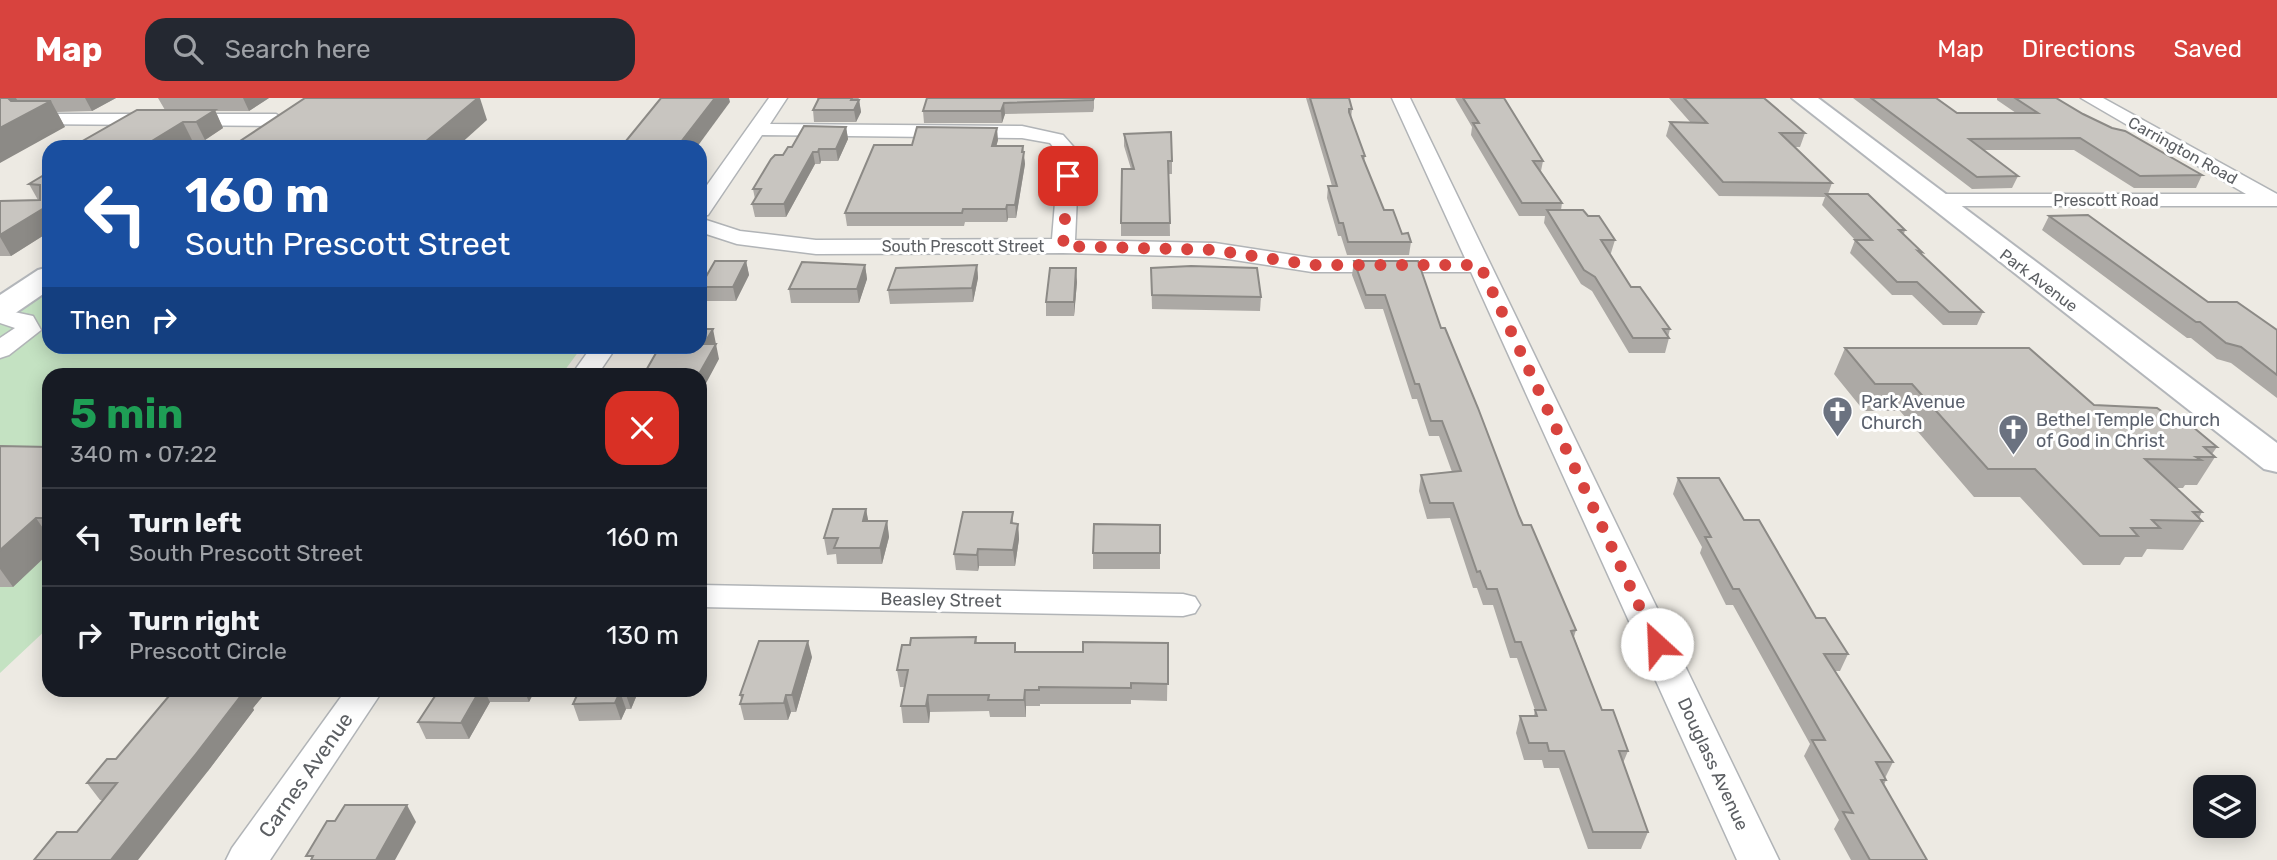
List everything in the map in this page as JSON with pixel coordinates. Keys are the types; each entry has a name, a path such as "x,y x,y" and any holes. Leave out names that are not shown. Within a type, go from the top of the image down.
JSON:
{"main road":[{"name":"Park Avenue","path":"1803,98 2277,461"},
{"path":"247,140 285,114"},
{"path":"0,309 42,281"}],"street":[{"path":"707,200 778,98"},
{"name":"Douglass Avenue","path":"1401,98 1758,860"},
{"name":"Carrington Road","path":"2090,98 2276,201"},
{"path":"63,103 32,120 190,120 285,114"},
{"path":"190,120 217,104"},
{"path":"757,129 1022,132 1056,139 1069,152 1063,246"},
{"name":"Prescott Road","path":"1934,200 2276,201"},
{"name":"South Prescott Street","path":"707,227 737,237 816,247 1063,246 1214,250 1312,265 1480,265"},
{"path":"0,316 24,321 28,330 0,350"},
{"name":"Beasley Street","path":"707,596 1183,605"},
{"name":"Carnes Avenue","path":"247,860 360,697"}],"green space":[{"path":"42,291 42,354 577,354 566,368 42,368 42,634 0,673 0,320"}],"building":[{"path":"0,98 8,98 11,101 51,101 0,128"},
{"path":"305,98 478,98 427,140 242,140"},
{"path":"661,98 715,98 682,140 627,140"},
{"path":"819,98 859,100 854,110 813,110"},
{"path":"927,98 1094,98 1004,103 1001,111 923,111"},
{"path":"1310,98 1349,98 1352,109 1349,109 1349,112 1365,156 1362,156 1384,210 1393,210 1402,234 1408,233 1411,242 1348,242 1328,186 1337,186"},
{"path":"1463,98 1504,98 1543,161 1533,161 1562,203 1522,203 1473,123 1479,123"},
{"path":"1684,98 1764,98 1805,133 1780,133 1832,183 1723,182 1670,122 1707,123"},
{"path":"1871,98 1936,98 1957,113 2038,113 2015,98 2056,98 2112,128 2125,131 2202,175 2140,176 2080,138 1969,139 2018,176 1977,177"},
{"path":"137,110 215,110 196,122 183,122 153,140 84,140"},
{"path":"804,126 846,127 836,149 819,149 818,152 813,152 784,204 752,204 761,189 753,189 771,159 775,155 783,155 788,147 792,147"},
{"path":"917,127 997,128 992,146 1023,146 1015,205 1007,205 1006,209 963,209 962,213 845,213 874,145 912,145"},
{"path":"1171,132 1172,161 1168,161 1170,223 1121,223 1122,169 1134,169 1124,134"},
{"path":"42,176 42,209 0,235 0,201 40,200 40,185 29,184"},
{"path":"1826,194 1868,194 1905,230 1899,230 1922,252 1918,251 1983,312 1949,312 1917,282 1897,282 1855,240 1872,240"},
{"path":"1547,210 1583,210 1588,216 1599,216 1615,240 1601,240 1631,287 1640,287 1670,329 1663,329 1669,338 1633,338 1595,277 1584,270"},
{"path":"2088,215 2208,302 2237,302 2277,330 2277,375 2241,347 2226,343 2049,216"},
{"path":"715,261 746,261 733,287 707,287 707,275"},
{"path":"1354,261 1418,261 1441,328 1445,328 1519,516 1523,525 1531,525 1576,630 1571,631 1602,710 1613,710 1628,751 1619,751 1648,832 1593,832 1564,751 1549,751 1547,743 1529,743 1520,716 1537,716 1535,710 1546,710 1521,642 1515,642 1497,589 1487,589 1480,571 1477,572 1453,503 1430,503 1421,475 1461,471 1442,421 1431,421 1419,384 1415,384 1385,295 1366,295"},
{"path":"802,262 865,265 857,289 789,289"},
{"path":"977,265 972,288 888,290 896,268"},
{"path":"1050,268 1076,268 1074,302 1046,302"},
{"path":"1151,268 1257,268 1261,297 1152,295"},
{"path":"707,344 716,344 702,368 647,368 655,354 707,354"},
{"path":"1845,348 2029,348 2094,405 2157,408 2170,417 2181,417 2217,447 2204,447 2215,457 2196,457 2201,460 2145,459 2202,512 2193,512 2202,521 2152,520 2160,528 2131,528 2138,536 2100,536 2035,469 1988,469 1912,384 1875,384"},
{"path":"0,446 42,447 42,518 36,518 0,550"},
{"path":"1678,478 1719,478 1744,520 1759,520 1816,618 1825,618 1848,654 1824,654 1893,762 1876,762 1886,780 1881,780 1927,860 1870,860 1843,812 1853,813 1812,740 1825,740 1739,589 1733,589 1705,537 1711,537"},
{"path":"833,509 866,509 863,521 887,521 880,548 834,548 838,538 824,538"},
{"path":"963,512 1013,512 1011,523 1018,524 1013,550 978,549 977,555 954,554"},
{"path":"1094,524 1160,525 1160,553 1093,553"},
{"path":"976,637 975,643 1015,643 1015,652 1083,652 1083,642 1168,643 1168,684 1131,683 1131,688 1039,687 1039,690 1025,690 1024,700 988,700 989,695 928,695 926,706 901,706 908,670 897,670 902,645 910,645 911,638"},
{"path":"759,641 808,641 792,695 786,695 784,703 740,704 743,695 740,695"},
{"path":"168,697 240,697 111,860 34,860 57,832 77,832 117,783 87,783 107,759 116,759"},
{"path":"434,697 476,697 461,723 418,722"},
{"path":"576,697 618,697 615,703 573,704"},
{"path":"345,805 407,805 376,860 311,860 313,856 306,856 327,821 335,821"}],"place":[{"name":"Park Avenue Church","path":"1838,439"},
{"name":"Bethel Temple Church of God in Christ","path":"2013,457"}],"route":[{"path":"1068,176 1063,246 1214,250 1312,265 1480,265 1657,644"}]}
